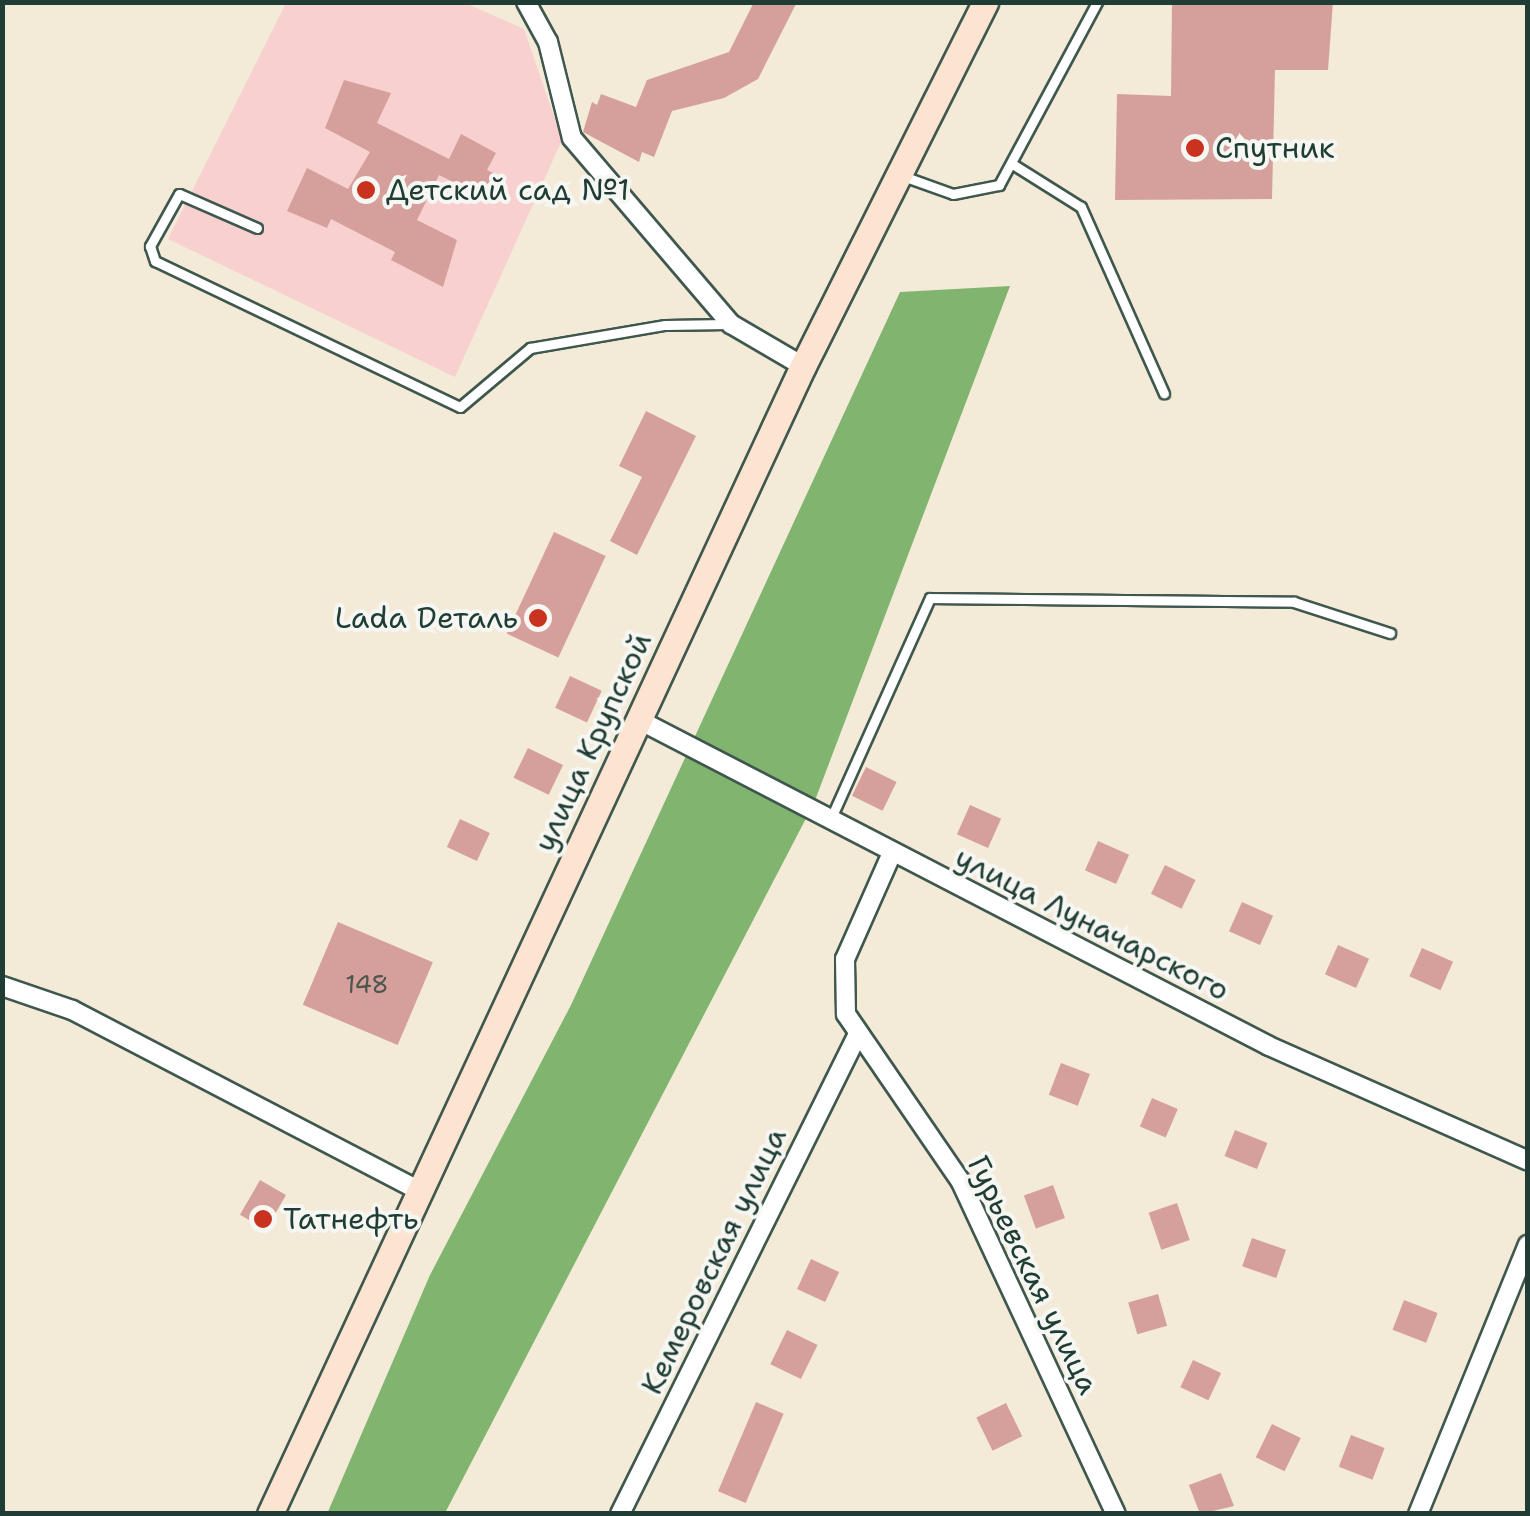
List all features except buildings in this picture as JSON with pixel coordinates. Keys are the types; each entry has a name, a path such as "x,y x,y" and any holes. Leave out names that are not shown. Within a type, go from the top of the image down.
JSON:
{"street":[{"path":"526,2 548,42 572,138 731,324 803,366"},
{"name":"улица Крупской","path":"270,1514 803,366 985,2"},
{"name":"улица Луначарского","path":"639,720 1269,1046 1528,1161"},
{"name":"Гурьевская улица","path":"892,852 845,958 846,1014 960,1182 1116,1514"},
{"path":"2,986 72,1010 420,1192"},
{"name":"Кемеровская улица","path":"620,1514 858,1034"},
{"path":"1418,1514 1528,1245"}],"lane":[{"path":"899,174 953,194 980,194 1000,185 1014,165 1097,2"},
{"path":"1014,165 1081,207 1164,393"},
{"path":"257,228 179,194 150,246 156,262 460,407 530,348 665,325 731,324"},
{"path":"830,820 930,598 1294,602 1390,633"}],"shaded area":[{"name":"Детский сад №1","path":"286,3 465,3 524,29 562,140 455,377 168,239"}],"green space":[{"path":"1010,286 814,803 445,1513 327,1514 430,1275 571,1005 900,292"}],"place":[{"name":"Спутник","path":"1195,148"},
{"name":"Детский сад №1","path":"366,190"},
{"name":"Lada Dеталь","path":"538,618"},
{"name":"Татнефть","path":"263,1219"}]}
